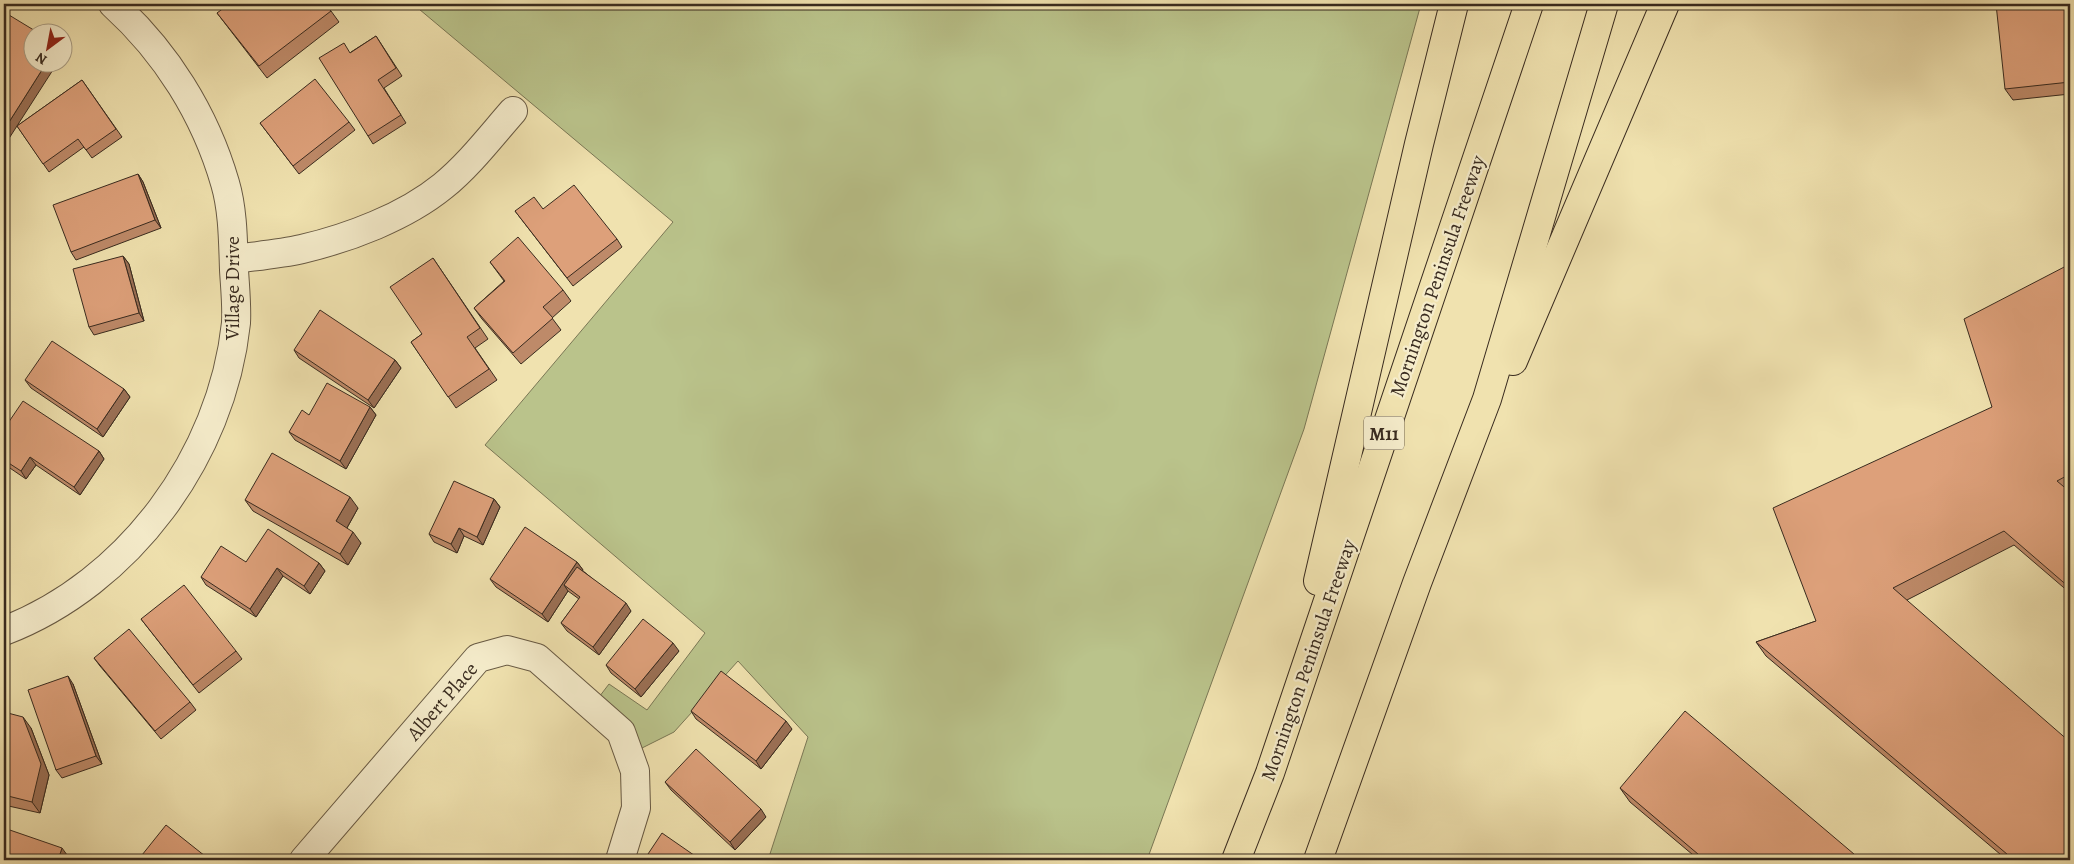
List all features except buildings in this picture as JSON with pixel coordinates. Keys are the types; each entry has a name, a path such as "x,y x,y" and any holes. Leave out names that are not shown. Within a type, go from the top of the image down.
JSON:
{"highway":[{"path":"1282,736 1419,144 1454,4"},
{"name":"Mornington Peninsula Freeway","path":"1236,860 1270,773 1530,4"},
{"path":"1318,860 1417,583 1487,399 1604,4"},
{"path":"1417,583 1588,189 1665,4"}],"street":[{"name":"Village Drive","path":"4,631 23,624 67,599 110,566 142,534 168,500 197,452 216,410 227,372 236,322 232,221 225,184 207,134 187,95 163,58 132,21 113,4"},
{"path":"234,259 300,249 340,239 414,206 443,186 513,111"},
{"name":"Albert Place","path":"304,860 478,658 507,650 537,658 621,732 635,771 636,808 620,860"}],"green space":[{"path":"413,4 1421,4 1304,429 1147,860 768,860 808,737 738,661 674,732 634,752 596,701 609,684 647,710 705,633 485,445 673,222"}]}
